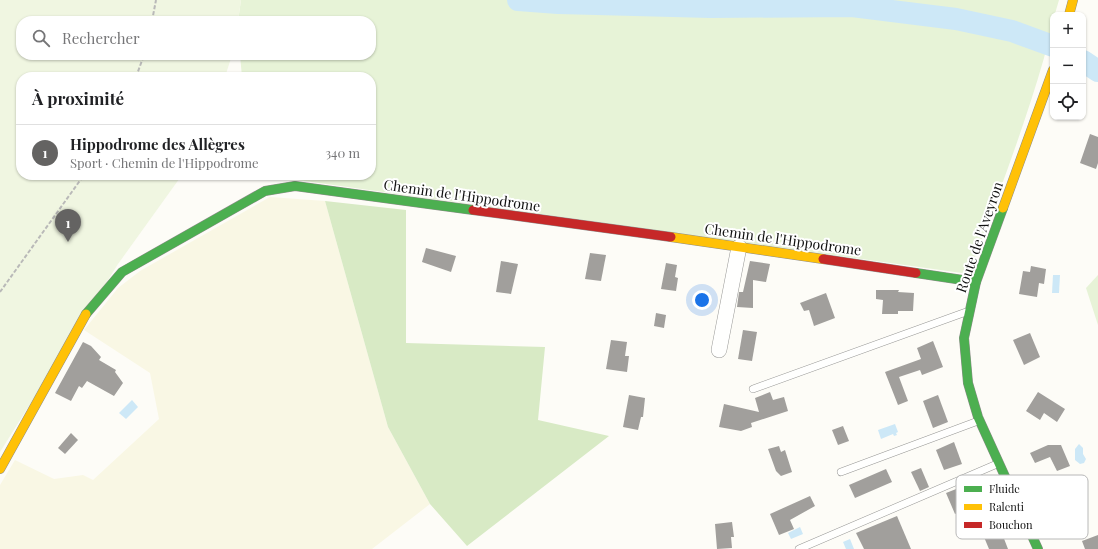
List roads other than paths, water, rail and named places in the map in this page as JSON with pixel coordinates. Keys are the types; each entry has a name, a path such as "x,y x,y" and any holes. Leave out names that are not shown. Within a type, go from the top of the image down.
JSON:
{"street":[{"path":"1070,12 1073,0"},
{"name":"Route de l'Aveyron","path":"1004,475 980,420 968,383 964,338 976,282 1050,78"},
{"name":"Chemin de l'Hippodrome","path":"0,469 83,317 122,272 265,191 294,186 739,247 976,282"},
{"path":"719,350 739,247"},
{"name":"Route de l'Aveyron","path":"1033,539 1038,549"}],"lane":[{"path":"754,389 970,311"},
{"path":"840,472 980,420"},
{"path":"971,475 999,463"},
{"path":"799,549 956,481"}],"water":[{"path":"1053,275 1060,275 1059,293 1052,293"},
{"path":"132,400 138,407 126,419 119,413"},
{"path":"895,424 898,432 896,433 897,435 894,436 893,434 881,439 878,430"},
{"path":"1079,444 1083,448 1083,454 1086,459 1084,463 1080,464 1075,460 1075,449"},
{"path":"800,527 803,534 791,539 788,533"},
{"path":"850,539 854,549 846,549 843,542"}],"waterway":[{"path":"518,0 558,3 711,7 852,6 956,19 1012,31 1050,45"},
{"path":"1086,63 1098,71"}],"place":[{"name":"Hippodrome des Allègres","path":"68,242"}]}
